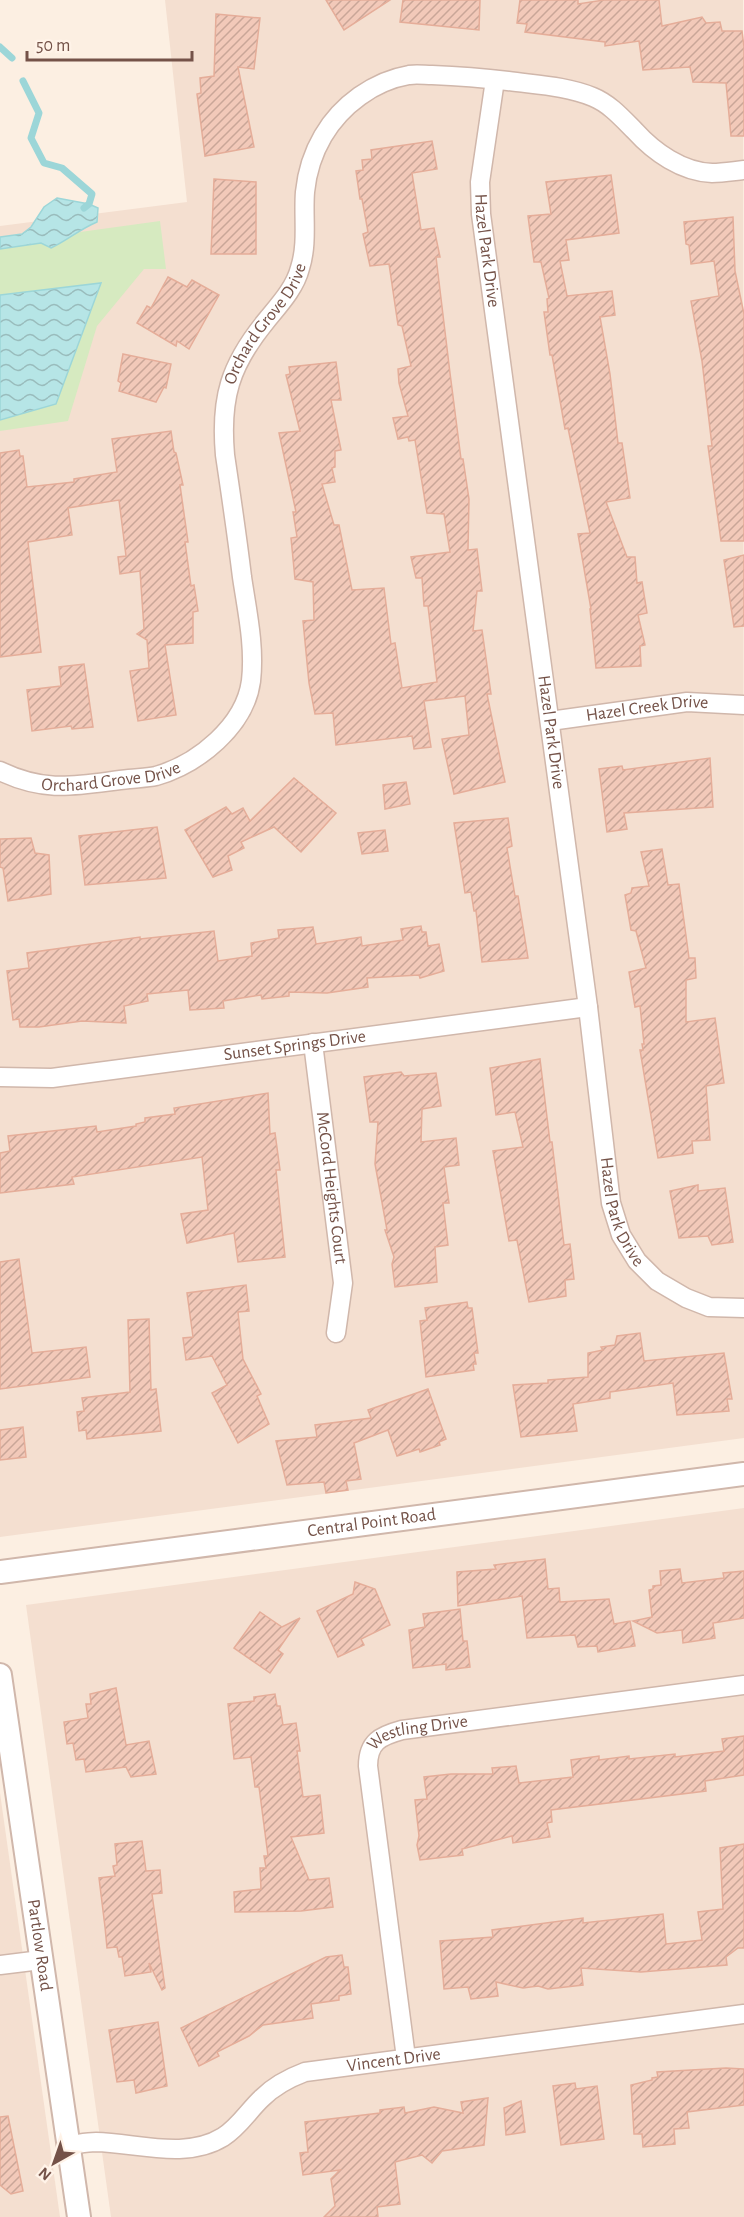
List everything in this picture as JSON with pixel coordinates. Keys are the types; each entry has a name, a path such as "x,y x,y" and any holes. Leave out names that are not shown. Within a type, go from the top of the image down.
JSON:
{"street":[{"name":"Orchard Grove Drive","path":"0,771 22,782 55,787 156,776 188,762 211,747 229,728 242,706 251,682 252,648 225,455 223,429 225,405 231,377 244,351 289,291 300,269 305,244 305,192 311,163 323,136 336,116 356,98 380,85 410,75 495,80 566,88 595,98 616,112 646,143 689,169 711,173 744,170"},
{"name":"Hazel Park Drive","path":"495,80 480,182 481,214 588,1007 611,1203 621,1235 637,1261 657,1281 686,1298 709,1307 744,1308"},
{"name":"Hazel Creek Drive","path":"550,721 687,702 744,705"},
{"name":"Sunset Springs Drive","path":"0,1077 52,1078 588,1007"},
{"name":"McCord Heights Court","path":"313,1043 343,1283 336,1333"},
{"name":"Central Point Road","path":"0,1572 744,1474"},
{"name":"Partlow Road","path":"0,1675 79,2217"},
{"name":"Westling Drive","path":"406,2058 368,1766 368,1753 373,1744 386,1734 402,1730 744,1685"},
{"path":"0,1965 41,1960"},
{"name":"Vincent Drive","path":"69,2145 96,2142 180,2149 202,2146 223,2137 262,2098 284,2080 305,2072 744,2014"}],"shaded area":[{"path":"165,0 743,0 744,1438 0,1537 0,226 187,202"},
{"path":"744,1508 744,2217 111,2217 26,1605"},
{"path":"0,1793 60,2217 0,2217"}],"green space":[{"path":"160,221 166,269 144,269 97,326 68,421 0,431 0,420 56,404 101,283 0,295 0,243"}],"water":[{"path":"57,198 98,208 97,222 51,248 41,243 0,249 0,237 22,234 31,227 44,207"},
{"path":"101,283 56,404 0,420 0,295"}],"building":[{"path":"326,0 390,0 344,30"},
{"path":"403,0 480,0 479,30 400,22"},
{"path":"520,0 578,0 578,4 604,0 659,0 662,26 702,17 706,23 720,22 722,31 742,31 744,136 731,136 726,83 693,82 690,67 643,70 639,41 605,46 605,42 525,32 527,24 517,23"},
{"path":"216,14 260,18 254,69 238,67 254,147 205,156 197,94 201,93 200,78 214,76"},
{"path":"432,141 437,169 412,173 421,230 434,228 440,257 436,257 461,459 463,459 469,499 468,550 477,549 482,591 477,591 473,631 482,630 491,694 487,694 505,782 454,794 442,739 469,735 465,696 424,701 431,747 414,749 412,736 336,745 333,713 315,714 309,683 303,621 314,620 313,582 295,579 291,538 297,537 293,512 296,512 279,433 300,431 286,375 290,374 289,367 336,362 341,400 331,400 341,450 335,451 335,467 332,468 335,482 322,484 334,525 339,525 352,590 384,588 391,644 395,643 402,688 437,682 428,606 424,606 422,578 416,578 411,557 450,552 444,514 427,513 415,440 409,441 408,437 398,439 393,418 408,416 399,383 398,369 411,366 402,326 398,325 389,264 370,266 363,234 368,232 356,171 363,170 362,160 372,159 371,150"},
{"path":"611,175 619,233 566,240 569,260 560,261 567,296 612,291 615,315 600,317 610,374 618,443 622,443 630,498 606,502 627,557 635,557 637,583 642,582 647,613 638,615 645,645 640,646 641,666 596,668 591,609 578,534 590,533 568,428 565,429 552,355 550,355 544,312 548,312 547,299 549,298 541,262 534,262 528,216 551,214 546,182"},
{"path":"214,179 256,182 256,254 211,254"},
{"path":"733,217 735,271 744,314 744,541 721,541 708,446 712,446 702,361 691,301 719,296 714,261 691,264 684,222"},
{"path":"168,277 187,287 192,280 219,295 189,349 177,341 176,346 137,323 147,306 151,308"},
{"path":"123,354 171,364 166,388 164,387 156,402 119,391 121,383 118,381"},
{"path":"171,431 183,485 180,485 188,542 185,542 191,586 194,585 198,611 193,612 193,643 165,645 176,715 138,721 130,671 149,668 147,640 137,634 144,629 140,571 120,574 118,557 126,556 119,500 68,508 72,535 28,542 41,652 0,657 0,453 19,450 20,456 23,456 27,487 74,482 74,479 117,472 112,439"},
{"path":"744,555 744,626 734,627 724,560"},
{"path":"84,664 93,727 72,729 71,726 32,731 27,690 61,686 59,667"},
{"path":"710,758 713,807 624,813 627,829 607,832 599,769 622,766 623,770"},
{"path":"294,778 336,813 301,852 274,827 241,842 244,848 228,856 232,870 213,877 185,830 226,807 232,814 243,808 250,821"},
{"path":"406,782 410,804 385,809 383,785"},
{"path":"508,818 512,846 507,848 515,896 518,896 528,958 482,962 476,911 474,911 471,892 465,893 454,823"},
{"path":"157,827 166,878 85,885 79,836"},
{"path":"385,830 388,851 362,854 358,833"},
{"path":"31,838 35,853 49,855 51,894 8,901 3,868 0,867 0,839"},
{"path":"662,849 668,885 679,884 689,958 695,958 696,978 686,980 686,1022 715,1018 724,1083 706,1086 710,1140 692,1141 693,1153 658,1158 640,1050 643,1050 642,1044 644,1044 640,1006 635,1007 629,972 646,968 636,931 631,930 625,895 631,893 632,888 649,886 641,852"},
{"path":"421,926 422,932 426,932 428,946 439,944 444,971 420,978 419,975 367,978 368,987 327,993 289,992 289,996 262,999 261,995 223,1001 224,1008 190,1010 188,990 147,994 148,1001 124,1006 126,1023 82,1021 39,1027 20,1027 19,1019 13,1020 7,971 29,968 27,953 140,937 140,939 214,931 218,961 252,956 251,943 279,938 278,930 313,927 316,944 361,937 362,946 403,940 401,929"},
{"path":"540,1059 564,1245 570,1244 574,1279 565,1280 566,1296 529,1302 517,1240 509,1241 493,1151 523,1147 515,1112 496,1115 490,1068"},
{"path":"401,1072 404,1076 436,1073 441,1106 422,1109 421,1142 456,1138 459,1165 444,1167 449,1203 443,1203 448,1245 435,1247 437,1282 395,1287 392,1264 394,1257 385,1230 387,1230 375,1164 378,1122 370,1122 364,1077"},
{"path":"268,1093 270,1134 275,1133 280,1170 276,1170 285,1257 238,1262 234,1233 187,1243 181,1214 208,1210 202,1157 72,1177 74,1184 0,1193 0,1153 10,1151 8,1136 96,1126 97,1132 136,1126 136,1124 145,1122 145,1118 175,1114 174,1108"},
{"path":"698,1185 698,1191 725,1188 733,1242 712,1245 708,1236 679,1238 670,1191"},
{"path":"19,1259 32,1353 86,1347 90,1377 0,1389 0,1262"},
{"path":"246,1285 249,1311 238,1312 243,1359 261,1394 257,1396 269,1424 238,1443 212,1393 227,1385 212,1356 186,1360 183,1338 193,1337 187,1293"},
{"path":"467,1302 468,1308 472,1308 478,1353 474,1353 476,1364 473,1364 474,1370 426,1377 420,1321 427,1320 425,1308"},
{"path":"149,1319 151,1390 156,1389 161,1431 87,1439 86,1430 79,1431 77,1412 84,1411 82,1398 130,1392 128,1320"},
{"path":"640,1333 644,1361 724,1353 732,1399 727,1399 729,1411 677,1415 673,1383 610,1392 610,1398 573,1404 577,1431 521,1437 513,1385 588,1377 588,1353 603,1350 601,1347 615,1345 617,1336"},
{"path":"428,1389 446,1439 439,1442 440,1445 420,1452 419,1449 397,1456 388,1430 354,1443 361,1479 346,1481 348,1490 326,1493 324,1482 287,1485 276,1441 317,1437 315,1425 371,1418 368,1410"},
{"path":"23,1427 26,1457 0,1460 0,1430"},
{"path":"545,1559 548,1589 559,1588 560,1602 609,1599 614,1624 630,1621 635,1646 598,1652 597,1646 578,1647 575,1635 527,1638 522,1596 458,1606 457,1572 496,1569 494,1565"},
{"path":"680,1569 682,1583 724,1578 723,1573 744,1571 744,1618 713,1623 715,1638 683,1643 682,1630 657,1633 633,1621 652,1617 649,1590 653,1589 653,1586 661,1585 660,1571"},
{"path":"355,1582 375,1589 390,1625 361,1639 364,1645 338,1657 317,1611 353,1594"},
{"path":"460,1609 463,1641 467,1641 470,1667 446,1670 446,1664 413,1668 409,1630 425,1627 423,1614"},
{"path":"260,1612 282,1627 300,1618 278,1650 283,1654 270,1673 234,1648"},
{"path":"116,1688 126,1745 149,1741 156,1774 131,1777 126,1767 86,1772 84,1759 76,1760 73,1743 67,1744 64,1722 88,1718 86,1704 91,1704 90,1694"},
{"path":"275,1694 277,1706 280,1706 283,1725 296,1723 303,1797 320,1795 324,1833 291,1837 309,1880 329,1878 333,1907 301,1911 235,1912 234,1892 261,1889 260,1868 266,1868 264,1856 268,1856 259,1787 255,1787 251,1757 234,1759 228,1704 254,1701 254,1697"},
{"path":"744,1736 744,1775 705,1781 706,1791 551,1810 552,1822 547,1823 550,1837 513,1843 512,1836 462,1849 463,1855 420,1860 415,1800 427,1799 424,1777 451,1774 493,1774 492,1768 516,1766 519,1783 573,1777 571,1760 599,1756 599,1760 675,1754 675,1757 724,1751 722,1739"},
{"path":"142,1841 146,1871 160,1870 162,1893 152,1894 165,1988 162,1990 149,1963 151,1972 125,1976 122,1957 119,1957 117,1947 107,1948 99,1878 115,1876 113,1866 117,1865 115,1844"},
{"path":"744,1844 744,1948 738,1948 726,1957 727,1965 641,1972 581,1968 583,1985 548,1989 538,1986 523,1988 496,1982 498,1996 471,1999 468,1987 444,1989 440,1941 493,1937 492,1930 583,1918 583,1923 663,1914 666,1944 702,1940 698,1912 723,1909 720,1848"},
{"path":"342,1955 344,1967 348,1967 351,1994 339,1996 339,2000 311,2004 313,2018 263,2025 249,2036 217,2052 219,2056 199,2066 181,2028 326,1957"},
{"path":"158,2022 167,2086 136,2093 134,2080 117,2082 109,2030"},
{"path":"744,2069 744,2105 687,2112 689,2128 674,2129 675,2144 643,2147 642,2134 634,2134 631,2085 658,2077 657,2072"},
{"path":"575,2083 576,2089 597,2086 604,2139 561,2145 553,2086"},
{"path":"488,2098 484,2145 442,2151 432,2163 422,2155 395,2162 400,2204 377,2207 378,2217 324,2217 335,2206 331,2179 340,2170 303,2175 300,2153 308,2152 305,2122 380,2113 380,2110 404,2107 405,2113 434,2107 463,2113 461,2102"},
{"path":"521,2101 525,2132 506,2135 504,2108"},
{"path":"8,2116 23,2191 11,2194 0,2185 0,2117"}],"waterway":[{"path":"0,47 12,58"},
{"path":"23,81 39,113 31,138 44,163 62,168 92,194 89,204 84,208"}]}
